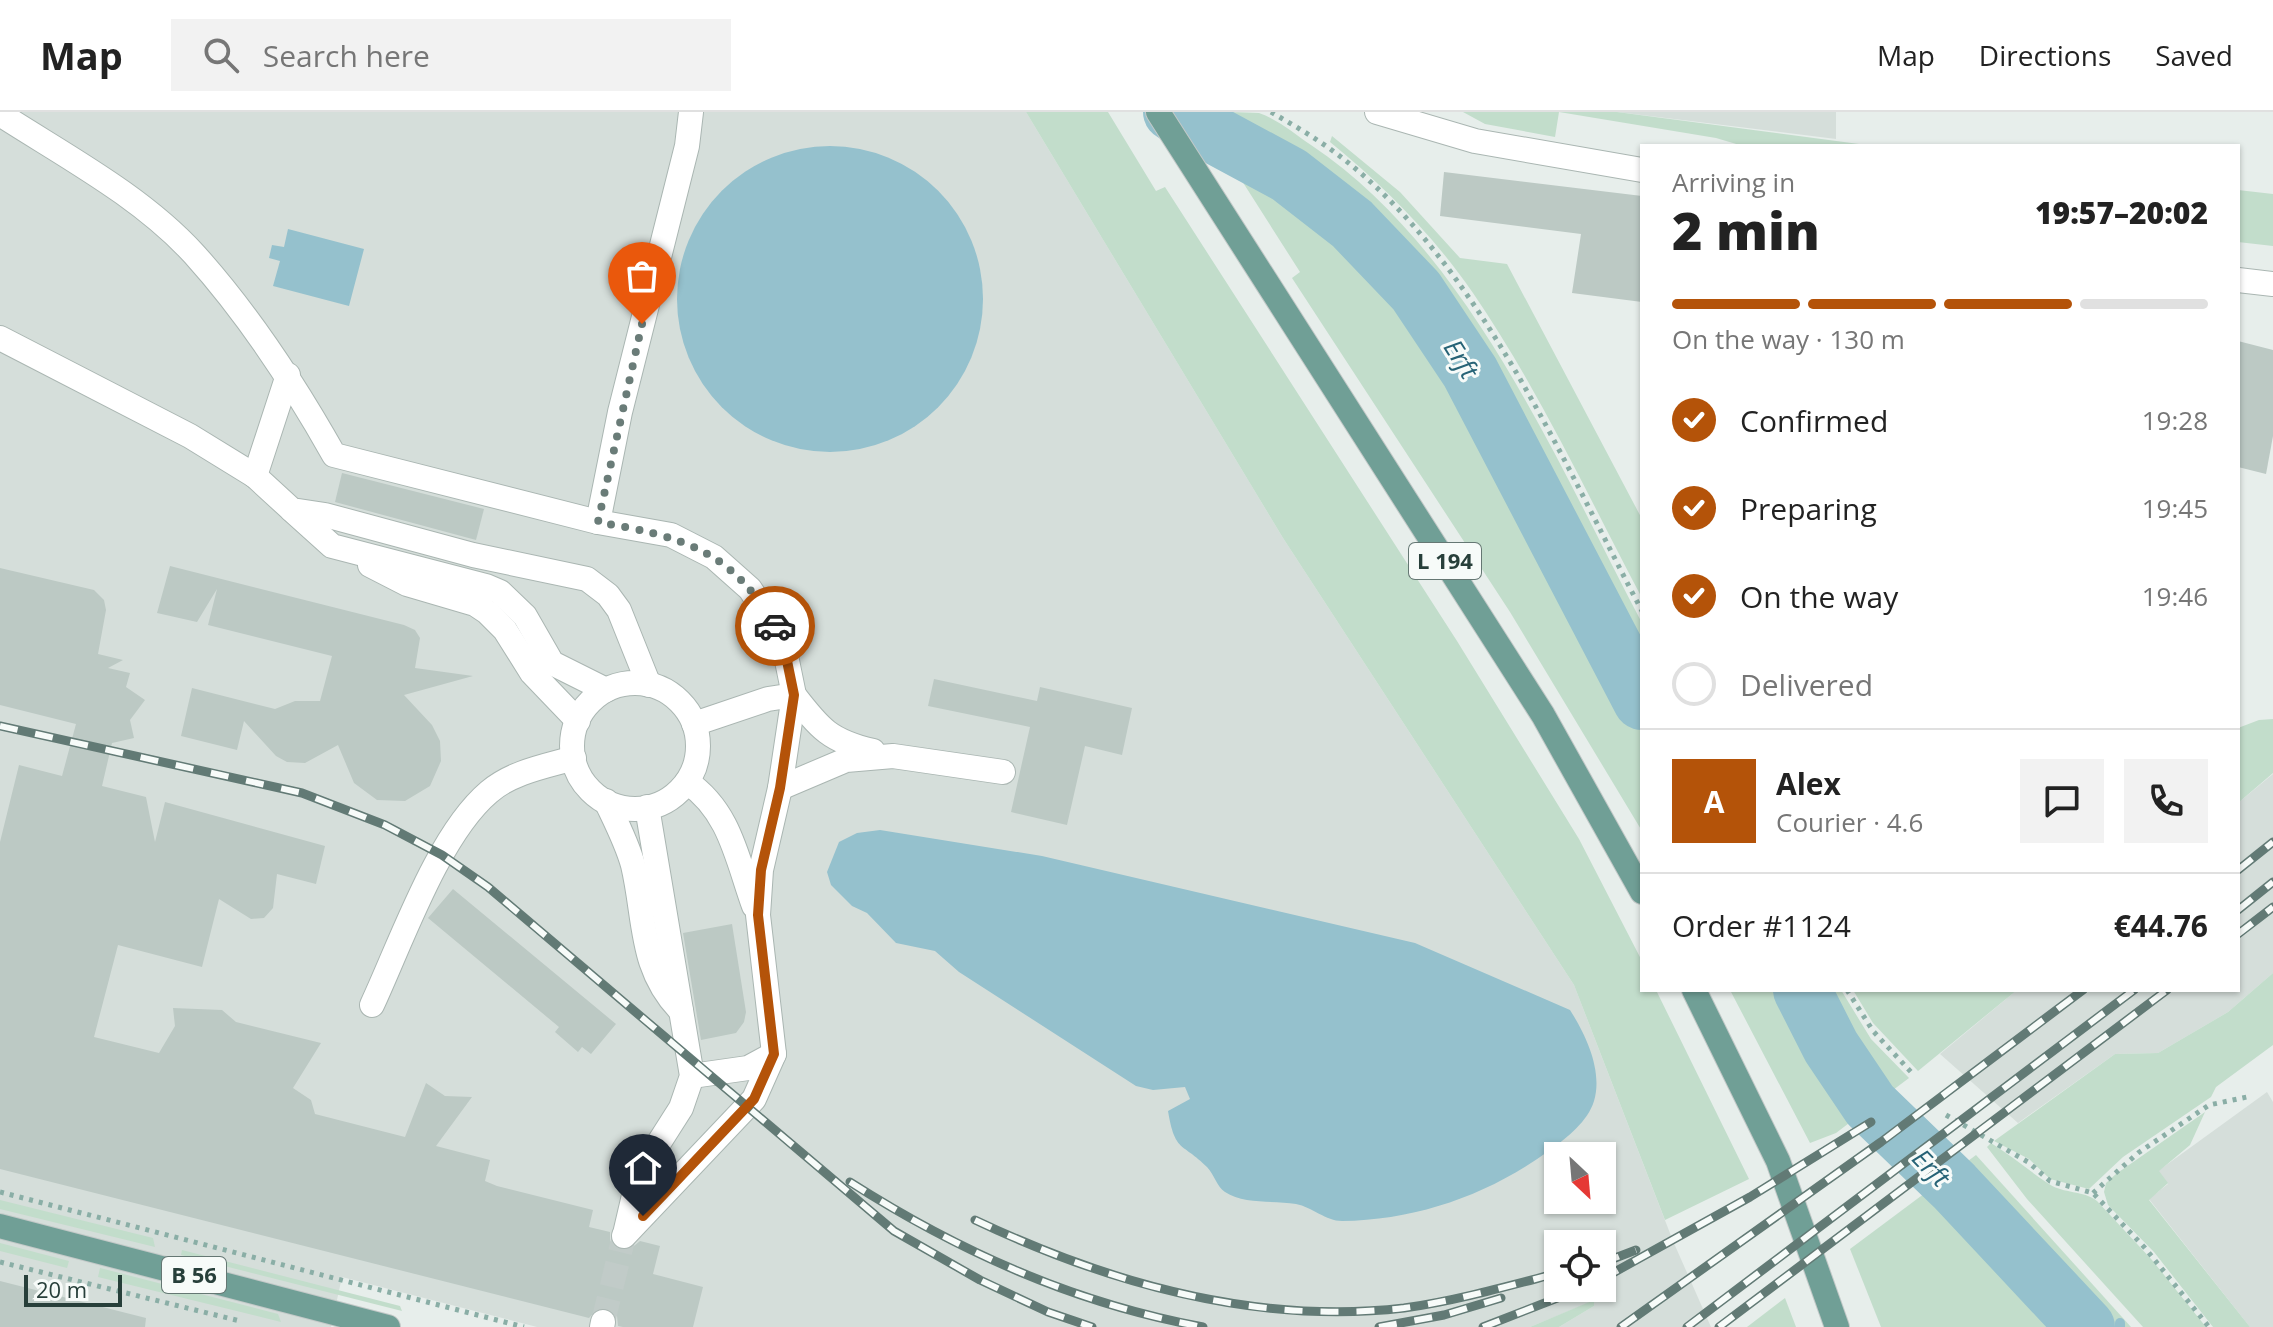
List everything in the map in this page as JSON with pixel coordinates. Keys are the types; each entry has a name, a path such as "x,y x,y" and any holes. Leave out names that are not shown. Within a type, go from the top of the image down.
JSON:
{"main road":[{"name":"L 194","path":"1158,112 1234,237 1543,715 1640,888"},
{"path":"1695,992 1778,1161 1837,1327"},
{"name":"B 56","path":"0,1226 388,1327"}],"street":[{"path":"598,522 620,412 687,146 691,112"},
{"path":"1377,112 1406,117 1524,151 1640,170"},
{"path":"0,114 110,184 193,253 288,375 334,455 598,522 671,535 733,572 750,589 774,626 785,651 794,695 780,788 761,870 758,915 774,1054 754,1099 624,1236 639,1174 681,1108 692,1076 647,807"},
{"path":"2240,280 2273,284"},
{"path":"0,338 190,436 255,476 332,546 407,584 475,604 505,630 532,673 578,721"},
{"path":"255,476 288,375"},
{"path":"292,510 325,515 473,555 587,579 608,595 619,610 649,685"},
{"path":"332,546 500,592 525,616 552,663 566,673 606,690"},
{"path":"624,684 649,685 677,698 694,724 698,754 687,782 670,799 647,807 623,807 606,801 583,781 574,758 573,739 587,705 606,690 624,684"},
{"path":"694,724 768,699 794,695"},
{"path":"794,695 829,736 841,744 893,756 1003,772"},
{"path":"780,788 846,760 893,756"},
{"path":"372,1005 442,855 475,807 507,780 574,758"},
{"path":"687,782 705,794 728,826 758,915"},
{"path":"606,801 633,863 650,968 662,992 681,1011"},
{"path":"692,1076 748,1068 774,1054"}],"path":[{"path":"1271,112 1338,154 1365,177 1438,256 1511,367 1640,607"},
{"path":"1848,992 1873,1031 1911,1072"},
{"path":"2093,1193 2138,1153 2209,1105 2247,1097"},
{"path":"1946,1115 2028,1162 2050,1181 2093,1193 2145,1248 2209,1327"},
{"path":"0,1192 524,1327"},
{"path":"0,1262 222,1318 250,1321"}],"shaded area":[{"path":"0,112 1026,112 1283,538 1574,985 1673,1241 1711,1327 1559,1327 1594,1306 1593,1302 1616,1302 1616,1230 1544,1230 1544,1302 1591,1302 1530,1327 537,1327 342,1277 331,1327 0,1327"},
{"path":"1617,112 1836,112 1836,139"},
{"path":"2273,774 2273,973 2228,1012 2158,1053 2115,1054 2018,1123 1940,1054 2015,992 2240,992 2240,801"},
{"path":"2267,1092 2273,1102 2273,1327 2250,1327 2149,1199 2168,1184 2158,1171"}],"green space":[{"path":"1026,112 1108,112 1156,191 1165,187 1457,641 1579,839 1640,957 1640,992 1657,992 1749,1179 1665,1220 1574,985 1283,538"},
{"path":"1199,112 1259,113 1279,123 1367,189 1417,241 1462,299 1503,362 1576,494 1640,619 1640,667 1464,337 1413,266 1331,186 1304,167 1206,124"},
{"path":"1463,112 1559,112 1555,137 1485,124"},
{"path":"1559,112 1617,112 1859,144 1736,144"},
{"path":"1332,136 1400,192 1460,258 1507,264 1640,515 1640,594 1541,404 1473,293 1407,212 1330,142"},
{"path":"1221,148 1308,194 1397,278 1441,339 1482,408 1571,590 1640,713 1640,828 1510,612 1292,278 1300,272"},
{"path":"2240,190 2273,194 2273,246 2240,242"},
{"path":"2273,719 2273,773 2240,801 2240,727 2259,720"},
{"path":"2273,973 2273,1045 2216,1087 2211,1097 2123,1157 2089,1189 2050,1179 2029,1159 1994,1141 2115,1054 2158,1053 2228,1012"},
{"path":"1731,992 1790,992 1831,1070 1861,1114 1836,1133 1810,1143"},
{"path":"1816,992 1842,992 1871,1039 1909,1078 1881,1099"},
{"path":"1854,992 2015,992 1918,1071 1873,1023"},
{"path":"2205,1112 2190,1145 2159,1171 2168,1183 2149,1200 2250,1327 2213,1327 2154,1252 2108,1205 2104,1192 2106,1183 2116,1174"},
{"path":"1991,1143 2049,1184 2097,1201 2152,1260 2206,1327 2143,1327 2027,1199 1987,1147"},
{"path":"1976,1155 2131,1327 1881,1327 1850,1249"},
{"path":"0,1200 153,1238 155,1247 0,1209"},
{"path":"0,1243 69,1261 67,1268 0,1251"},
{"path":"182,1250 400,1306 402,1311 181,1255"},
{"path":"100,1268 278,1314 281,1322 98,1277"},
{"path":"1785,1298 1796,1327 1747,1327"},
{"path":"1594,1302 1594,1306 1559,1327 1530,1327"}],"water":[{"path":"830,146 860,149 888,158 915,172 938,191 957,214 971,241 980,269 983,299 980,329 971,357 957,384 938,407 915,426 888,440 860,449 830,452 800,449 772,440 745,426 722,407 703,384 689,357 680,329 677,299 680,269 689,241 703,214 722,191 745,172 772,158 800,149"},
{"path":"288,229 364,249 349,306 273,286 280,261 269,258 272,245 284,247"},
{"path":"880,830 1042,856 1415,943 1570,1010 1587,1042 1595,1066 1594,1101 1576,1128 1560,1142 1544,1142 1544,1154 1527,1166 1478,1192 1425,1210 1398,1216 1342,1221 1296,1204 1233,1196 1222,1190 1207,1167 1177,1141 1168,1111 1190,1099 1185,1087 1153,1090 1136,1086 959,972 935,951 896,943 867,913 852,906 831,885 827,872 839,842 857,833"}],"building":[{"path":"1444,172 1640,196 1640,302 1572,293 1581,234 1440,216"},
{"path":"2240,342 2273,350 2273,436 2266,474 2240,468"},
{"path":"342,473 484,509 476,540 335,502"},
{"path":"170,566 404,625 415,630 420,638 415,668 473,676 404,695 432,725 440,741 441,761 430,786 405,801 377,800 354,783 338,745 305,763 287,762 276,756 244,721 237,750 181,736 192,688 275,709 295,701 320,701 332,656 208,625 217,589 197,622 157,613"},
{"path":"0,568 94,590 104,600 106,610 98,654 123,660 108,668 130,673 126,687 145,700 130,720 134,738 112,743 102,786 146,797 155,842 165,802 325,846 316,884 277,874 273,908 264,918 251,919 219,899 202,967 118,945 94,1037 159,1053 175,1026 173,1008 222,1010 236,1022 321,1043 293,1088 311,1100 315,1114 405,1137 426,1083 445,1096 472,1097 436,1146 490,1160 485,1181 497,1186 593,1210 589,1227 610,1232 610,1241 620,1250 629,1250 640,1241 660,1246 653,1274 703,1287 693,1327 618,1326 617,1316 607,1308 598,1308 589,1318 0,1169 0,842 19,765 62,776 76,724 0,705"},
{"path":"934,679 1037,701 1040,687 1132,708 1122,755 1085,746 1067,825 1011,812 1030,727 928,706"},
{"path":"453,889 616,1024 591,1054 582,1047 578,1052 555,1032 559,1027 428,918"},
{"path":"732,924 746,1012 744,1022 736,1033 701,1040 683,933"},
{"path":"0,1281 146,1318 145,1327 0,1327"}],"waterway":[{"name":"Erft","path":"1172,112 1289,175 1352,224 1416,291 1470,372 1640,697"},
{"name":"Erft","path":"1803,992 1831,1047 1870,1105 1954,1186 2086,1327"}],"tunnel":[{"path":"603,1322 624,1236"}],"railway":[{"path":"0,726 302,793 385,825 442,855 488,887 894,1231 980,1280 1048,1312 1092,1327"},
{"path":"2240,868 2273,842"},
{"path":"2240,908 2273,882"},
{"path":"2240,932 2273,907"},
{"path":"1621,1327 1881,1142 2080,992"},
{"path":"1687,1327 2131,992"},
{"path":"1719,1327 2164,992"},
{"path":"1616,1271 1750,1197 1871,1122"},
{"path":"850,1182 933,1231 1019,1272 1109,1304 1203,1327"},
{"path":"975,1220 1077,1263 1130,1280 1238,1304 1293,1310 1348,1312 1404,1308 1544,1276"},
{"path":"1616,1258 1636,1250"},
{"path":"1379,1327 1444,1315 1501,1298"},
{"path":"1483,1327 1547,1302"}],"way so far":[{"path":"642,324 598,522 671,535 714,557 750,589 775,626"}],"route":[{"path":"643,1216 754,1099 774,1054 758,915 761,870 780,788 794,695 785,651 775,626"}]}
